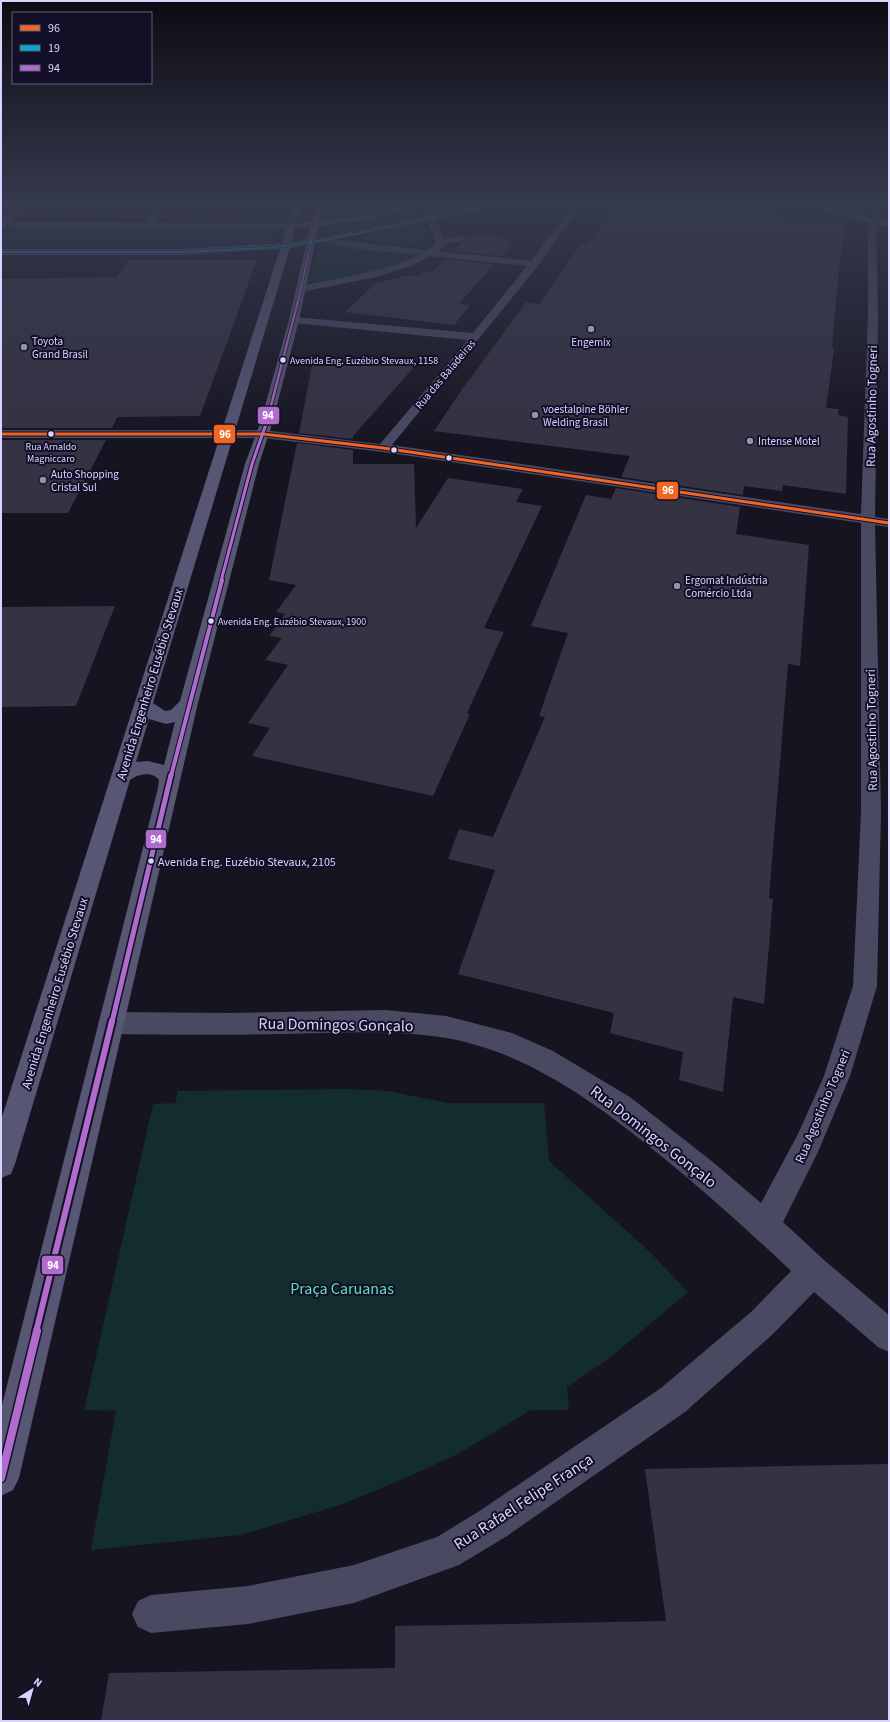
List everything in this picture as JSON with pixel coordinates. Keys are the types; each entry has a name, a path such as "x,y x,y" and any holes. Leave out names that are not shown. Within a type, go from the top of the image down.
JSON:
{"main road":[{"name":"Avenida Engenheiro Eusébio Stevaux","path":"1,1164 227,433 282,283"},
{"path":"1,1478 189,704 252,464 294,320 302,283"},
{"path":"143,704 160,718 164,718 178,715 189,704"},
{"path":"119,781 122,775 130,770 151,768 160,770 167,774 169,780 168,788"}],"street":[{"path":"301,289 330,283"},
{"name":"Rua das Baiadeiras","path":"382,448 519,283"},
{"name":"Rua Agostinho Togneri","path":"765,1226 808,1143 837,1076 865,986 880,814 868,520 873,314 876,283"},
{"path":"294,320 476,337"},
{"path":"1,434 262,434 382,448 889,523"},
{"name":"Rua Domingos Gonçalo","path":"111,1022 230,1024 386,1021 446,1027 504,1043 544,1059 620,1106 704,1173 765,1226 813,1271 889,1336"},
{"name":"Rua Rafael Felipe França","path":"151,1614 248,1605 354,1584 446,1552 494,1523 674,1400 762,1323 813,1271"}],"green space":[{"name":"Praça Caruanas","path":"349,1089 388,1091 448,1103 544,1103 549,1161 650,1252 688,1292 611,1357 567,1387 569,1410 531,1410 458,1454 401,1480 343,1504 271,1526 240,1535 91,1550 116,1411 84,1410 153,1104 175,1103 178,1091"}],"building":[{"path":"1,283 248,283 200,416 117,417 112,428 1,428"},
{"path":"376,283 477,283 459,304 470,305 454,325 345,312"},
{"path":"554,283 838,283 832,348 834,348 826,408 839,409 838,415 848,417 846,494 783,485 782,491 744,486 743,495 621,477 630,456 434,431 469,379 526,302 539,304"},
{"path":"366,359 415,366 353,436 353,439 299,433 313,360"},
{"name":"Auto Shopping Cristal Sul","path":"1,440 106,440 68,513 1,513"},
{"path":"297,443 353,450 353,464 414,464 416,528 448,478 523,489 516,502 542,506 484,628 504,632 467,713 470,714 433,796 252,756 270,728 248,723 288,665 265,660 282,638 269,636 285,614 276,612 296,585 269,580"},
{"path":"616,488 740,507 736,534 809,545 800,666 788,664 769,898 773,899 764,1004 733,997 723,1092 679,1080 683,1052 610,1033 614,1013 458,974 495,870 448,859 459,829 493,837 545,717 539,716 568,633 531,626 586,495 611,499"},
{"path":"115,606 76,706 1,707 1,607"},
{"path":"889,1464 889,1721 101,1721 109,1673 395,1668 395,1626 666,1621 645,1469"}],"transit line":[{"name":"94","path":"1,1478 189,703 252,464 266,424 294,320 302,283"},
{"name":"96","path":"1,434 263,434 383,448 889,523"}],"place":[{"name":"Engemix","path":"591,329"},
{"name":"Toyota Grand Brasil","path":"24,347"},
{"name":"Avenida Eng. Euzébio Stevaux, 1158","path":"283,360"},
{"name":"voestalpine Böhler Welding Brasil","path":"535,415"},
{"name":"Rua Arnaldo Magniccaro","path":"51,434"},
{"name":"Intense Motel","path":"750,441"},
{"name":"Auto Shopping Cristal Sul","path":"43,480"},
{"name":"Ergomat Indústria Comércio Ltda","path":"677,586"},
{"name":"Avenida Eng. Euzébio Stevaux, 1900","path":"211,621"},
{"name":"Avenida Eng. Euzébio Stevaux, 2105","path":"151,861"}]}
